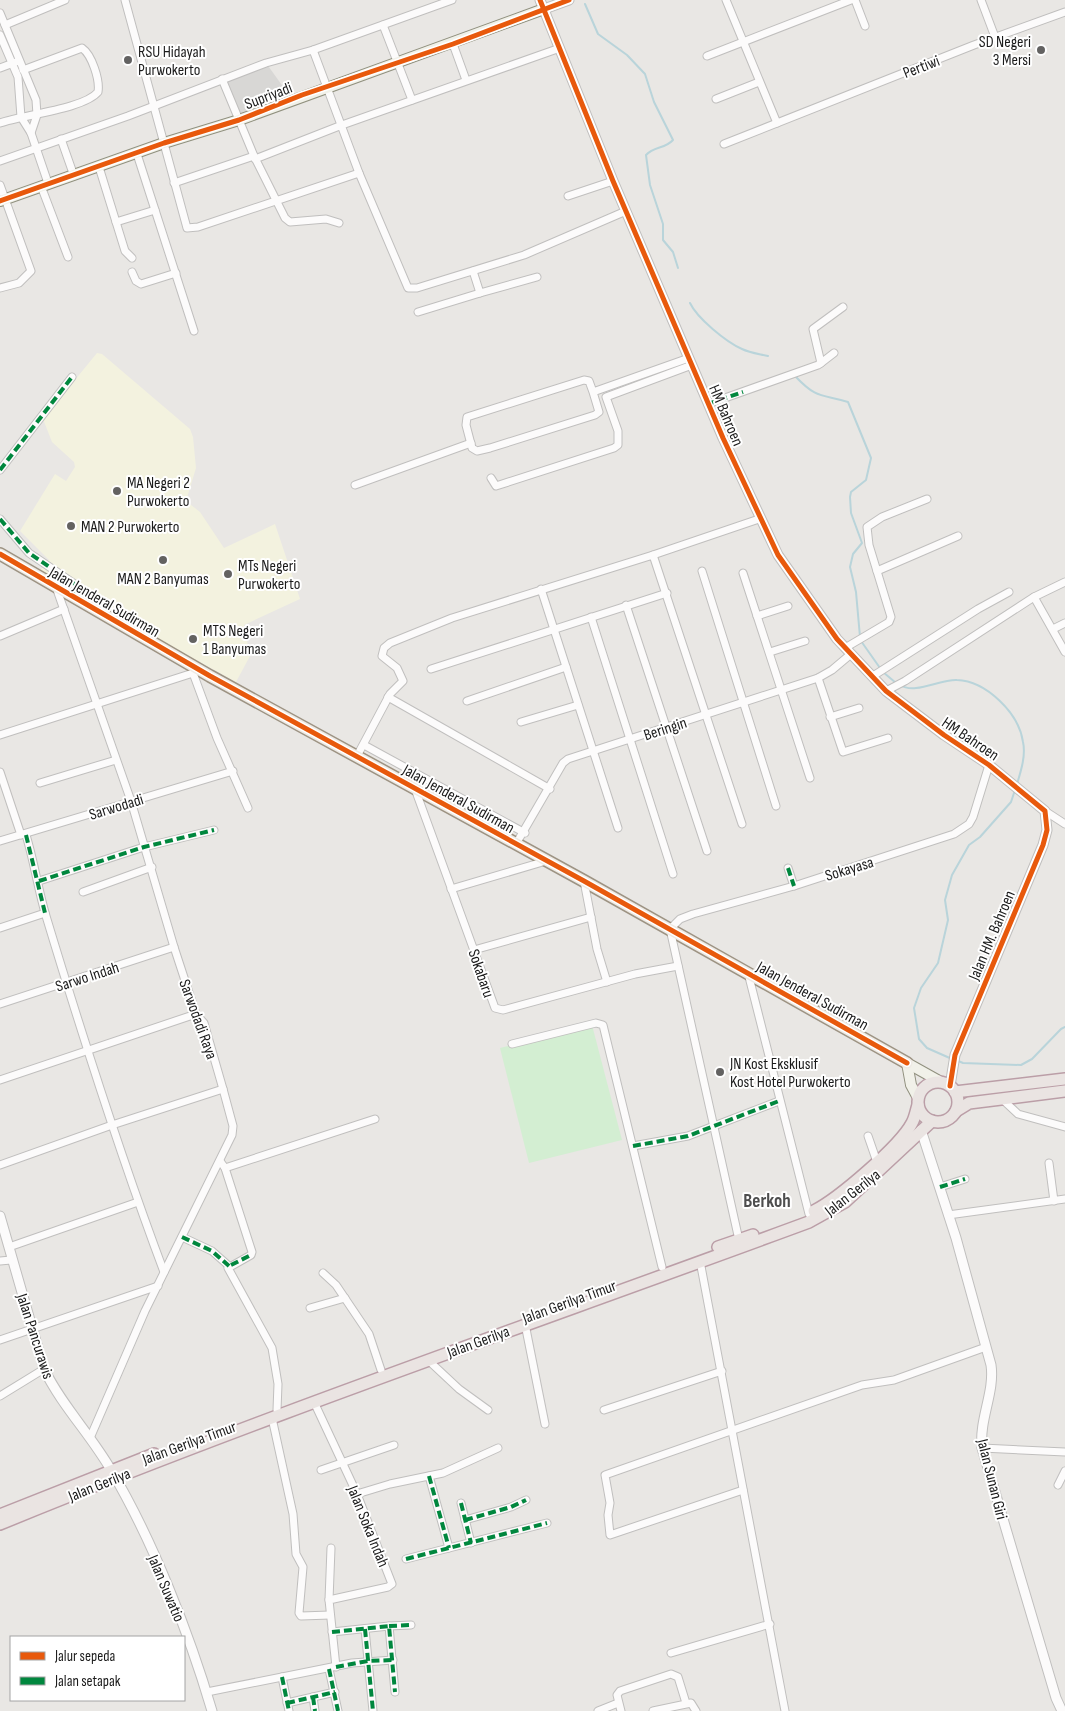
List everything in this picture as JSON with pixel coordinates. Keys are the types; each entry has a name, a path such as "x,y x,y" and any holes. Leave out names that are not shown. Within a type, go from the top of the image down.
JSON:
{"highway":[{"path":"1062,1079 949,1087 930,1084 924,1088 918,1101 922,1115 932,1121 948,1120 956,1111 969,1104 1065,1091"},
{"path":"949,1087 958,1105 956,1111"},
{"name":"Jalan Gerilya Timur","path":"125,1465 275,1414 381,1370 397,1368 662,1267 739,1240 778,1229 833,1201 877,1162 908,1130 913,1122 918,1101"},
{"name":"Jalan Gerilya","path":"0,1524 6,1516 113,1474 275,1414 314,1402 397,1368 428,1360 700,1260 778,1229 809,1222 837,1208 877,1174 932,1121"},
{"name":"Jalan Gerilya","path":"113,1474 125,1465"}],"main road":[{"name":"Supriyadi","path":"2,200 164,143 239,120 327,87 453,44 542,5"},
{"name":"Jalan Jenderal Sudirman","path":"0,554 56,586 194,671 357,756 907,1063"},
{"path":"907,1063 949,1087"},
{"path":"907,1063 918,1101"}],"street":[{"path":"5,25 65,0"},
{"path":"125,0 182,215 188,229 359,173"},
{"path":"0,161 266,63 313,50 452,0"},
{"path":"542,5 569,0"},
{"path":"726,0 777,123"},
{"path":"708,56 742,41 851,0"},
{"path":"855,0 866,26"},
{"path":"981,0 996,37"},
{"name":"HM Bahroen","path":"542,5 613,181 690,362 759,519 778,556 831,632 889,689 944,735 990,764 1046,811"},
{"name":"Pertiwi","path":"724,144 996,37 1065,12"},
{"path":"0,14 15,62 20,88 21,117 31,134 68,257"},
{"path":"383,25 412,100"},
{"path":"0,36 15,62 23,70 36,100 37,115 31,134"},
{"path":"453,44 466,80"},
{"path":"0,123 37,115 96,94 98,82 90,57 82,48 23,70"},
{"path":"174,183 255,158 466,80 560,48"},
{"path":"313,50 359,173 408,288 524,255 626,211"},
{"path":"0,68 15,62"},
{"path":"222,79 255,158 285,218 290,222 326,219 339,223"},
{"path":"716,99 759,82"},
{"path":"61,139 74,176"},
{"path":"137,154 194,331"},
{"path":"100,167 124,251 132,258"},
{"path":"568,196 613,181"},
{"path":"0,185 2,200 31,271 19,284 0,288"},
{"path":"116,222 155,210"},
{"path":"473,271 480,293"},
{"path":"132,272 139,284 176,273"},
{"path":"418,312 537,277"},
{"path":"821,363 813,329 843,307"},
{"path":"708,404 813,368 834,353"},
{"path":"593,392 690,362"},
{"path":"491,478 496,486 614,448 618,445 618,431 606,397 690,362"},
{"path":"0,470 72,377"},
{"path":"584,380 589,381 593,392 599,412 595,415 474,451 466,425 468,417 584,380"},
{"path":"355,485 471,443"},
{"path":"927,499 882,517 867,527 869,545 877,571 958,536"},
{"path":"357,756 388,697 403,681 397,668 382,656 384,648 390,643 452,618 653,555 759,519"},
{"path":"0,520 28,553 76,585 72,596"},
{"path":"653,555 742,824"},
{"path":"702,571 776,806"},
{"name":"Beringin","path":"516,844 525,833 566,760 782,691 818,678 832,670 849,649 867,635 889,622 890,617 877,571"},
{"path":"743,573 810,778"},
{"path":"889,689 905,681 1034,597 1065,582"},
{"name":"Sarwodadi Raya","path":"56,586 131,801 196,1014 204,1023 233,1129 220,1161 164,1272 90,1438"},
{"path":"541,589 618,828"},
{"path":"875,675 978,609 1009,592"},
{"path":"431,669 666,593"},
{"path":"1034,597 1065,652"},
{"path":"626,605 707,851"},
{"path":"758,616 788,606"},
{"path":"0,636 64,609"},
{"path":"591,617 673,874"},
{"path":"1053,629 1065,623"},
{"path":"770,652 805,641"},
{"path":"467,701 566,667"},
{"path":"0,736 194,671 217,738 248,808"},
{"path":"818,678 844,753 888,738"},
{"path":"388,697 550,789"},
{"path":"521,722 578,705"},
{"path":"830,717 859,708"},
{"path":"364,745 525,833"},
{"path":"40,783 116,760"},
{"name":"Sokayasa","path":"670,929 686,916 794,886 954,834 969,824 973,817 990,764"},
{"name":"Sarwodadi","path":"0,841 233,771"},
{"path":"0,772 39,881 46,913 112,1125 164,1272"},
{"name":"Sokabaru","path":"415,789 494,1006 498,1010 678,966"},
{"path":"466,816 472,804"},
{"path":"1046,811 1065,824"},
{"name":"Jalan HM. Bahroen","path":"949,1087 953,1059 1043,845 1047,830 1046,811"},
{"path":"492,831 499,819"},
{"path":"39,881 144,847 214,830"},
{"path":"451,889 546,861"},
{"path":"83,892 152,867"},
{"path":"788,868 794,886"},
{"path":"584,881 607,982"},
{"path":"0,928 46,913"},
{"path":"474,950 591,917"},
{"path":"670,929 739,1240"},
{"name":"Sarwo Indah","path":"0,1004 174,947"},
{"path":"748,973 809,1214"},
{"path":"0,1080 196,1014"},
{"path":"512,1044 601,1023 605,1029 662,1267"},
{"path":"0,1164 223,1089"},
{"path":"1002,1099 1018,1114 1065,1127"},
{"path":"633,1146 675,1139 713,1127 779,1101"},
{"path":"225,1168 375,1119"},
{"name":"Jalan Sunan Giri","path":"921,1130 940,1187 992,1373 981,1425 982,1448 1056,1698 1062,1711"},
{"path":"868,1136 877,1162"},
{"path":"220,1161 225,1168 252,1252 251,1255 229,1266"},
{"path":"1049,1163 1054,1201"},
{"path":"940,1187 965,1179"},
{"path":"948,1215 1065,1200"},
{"path":"9,1247 138,1202"},
{"name":"Jalan Pancurawis","path":"0,1216 11,1260 44,1370 52,1385 113,1474"},
{"path":"182,1237 212,1251 229,1266 229,1270 272,1348 278,1384 275,1414 293,1514 296,1554 303,1568 299,1613 301,1616 330,1615"},
{"path":"0,1261 11,1260"},
{"path":"700,1260 770,1624 783,1710"},
{"path":"323,1273 336,1285 370,1336 381,1370"},
{"path":"0,1340 158,1286"},
{"path":"310,1308 345,1298"},
{"path":"525,1324 546,1424"},
{"path":"743,1490 610,1535 608,1515 610,1503 605,1475 862,1385 894,1380 986,1348"},
{"path":"428,1360 460,1389 488,1410"},
{"path":"0,1396 44,1370"},
{"path":"604,1410 722,1371"},
{"name":"Jalan Soka Indah","path":"314,1402 357,1494 392,1584 388,1587 330,1600"},
{"path":"321,1470 394,1445"},
{"path":"357,1494 450,1470 498,1448"},
{"path":"982,1448 1065,1452"},
{"path":"1058,1485 1065,1471"},
{"name":"Jalan Suwatio","path":"113,1474 163,1578 196,1658 212,1711"},
{"path":"429,1476 449,1548"},
{"path":"465,1520 510,1507 526,1500"},
{"path":"461,1502 471,1543"},
{"path":"406,1559 547,1523"},
{"path":"331,1548 330,1615 338,1711"},
{"path":"671,1653 770,1624"},
{"path":"332,1632 410,1625"},
{"path":"389,1626 395,1692"},
{"path":"365,1629 373,1711"},
{"path":"207,1692 368,1661 393,1660"},
{"path":"621,1711 617,1695 626,1688 675,1674 681,1683 686,1703"},
{"path":"282,1677 288,1707 335,1692"},
{"path":"313,1698 315,1711"},
{"path":"598,1711 618,1703"},
{"path":"653,1711 686,1703 693,1704 696,1711"}],"shaded area":[{"path":"266,63 289,95 237,114 225,79"},
{"name":"MA Negeri 2 Purwokerto","path":"97,353 102,354 190,429 193,437 196,468 186,501 200,512 224,548 275,524 300,599 244,625 250,656 236,682 38,573 49,560 20,531 55,474 66,481 75,467 74,462 52,442 43,419"}],"green space":[{"path":"592,1025 622,1140 529,1163 500,1048"}],"waterway":[{"path":"585,4 598,34 627,55 645,74 654,102 673,140 646,155 650,185 663,224 663,240 673,252 678,268"},
{"path":"690,303 705,322 735,346 768,356"},
{"path":"796,377 815,392 848,402 871,458 866,480 851,492 850,497 851,513 862,543 853,554 850,567 856,592 860,637"},
{"path":"861,641 880,668"},
{"path":"883,672 896,683"},
{"path":"900,685 906,688 920,688 957,680 968,682 990,692 1008,710 1020,731 1024,747 1017,784"},
{"path":"952,1059 927,1048 919,1039 914,1008 921,988 938,963 948,920 945,900 952,875 969,845 980,837 1011,802 1015,790"},
{"path":"956,1060 963,1063 1021,1065 1032,1059 1065,1027"}],"marked path":[{"path":"0,470 72,377"},
{"path":"708,404 743,392"},
{"path":"0,519 29,553 76,585 72,596"},
{"path":"39,881 144,847 214,830"},
{"path":"26,835 45,913"},
{"path":"788,868 794,886"},
{"path":"633,1146 688,1136 779,1101"},
{"path":"940,1187 965,1179"},
{"path":"182,1237 212,1251 229,1266"},
{"path":"231,1265 249,1256"},
{"path":"429,1476 449,1548"},
{"path":"465,1520 511,1507 526,1500"},
{"path":"461,1503 471,1543"},
{"path":"406,1559 547,1523"},
{"path":"389,1626 411,1625"},
{"path":"332,1632 389,1626 395,1692"},
{"path":"365,1629 373,1711"},
{"path":"336,1667 368,1661 393,1660"},
{"path":"329,1669 338,1711"},
{"path":"282,1677 289,1711"},
{"path":"287,1703 335,1692"},
{"path":"313,1697 315,1711"}],"cycle path":[{"path":"540,0 613,181 723,438 778,555 837,639 886,691 944,735 989,765 1045,811 1047,830 1043,845 955,1055 950,1086"},
{"path":"0,201 164,143 239,120 302,95 453,44 569,0"},
{"path":"0,554 210,676 584,881 907,1063"}],"place":[{"name":"SD Negeri 3 Mersi","path":"1041,50"},
{"name":"RSU Hidayah Purwokerto","path":"128,60"},
{"name":"MA Negeri 2 Purwokerto","path":"117,491"},
{"name":"MAN 2 Purwokerto","path":"71,526"},
{"name":"MAN 2 Banyumas","path":"163,560"},
{"name":"MTs Negeri Purwokerto","path":"228,574"},
{"name":"MTS Negeri 1 Banyumas","path":"193,639"},
{"name":"JN Kost Eksklusif Kost Hotel Purwokerto","path":"720,1072"}],"district":[{"name":"Berkoh","path":"767,1200"}]}
